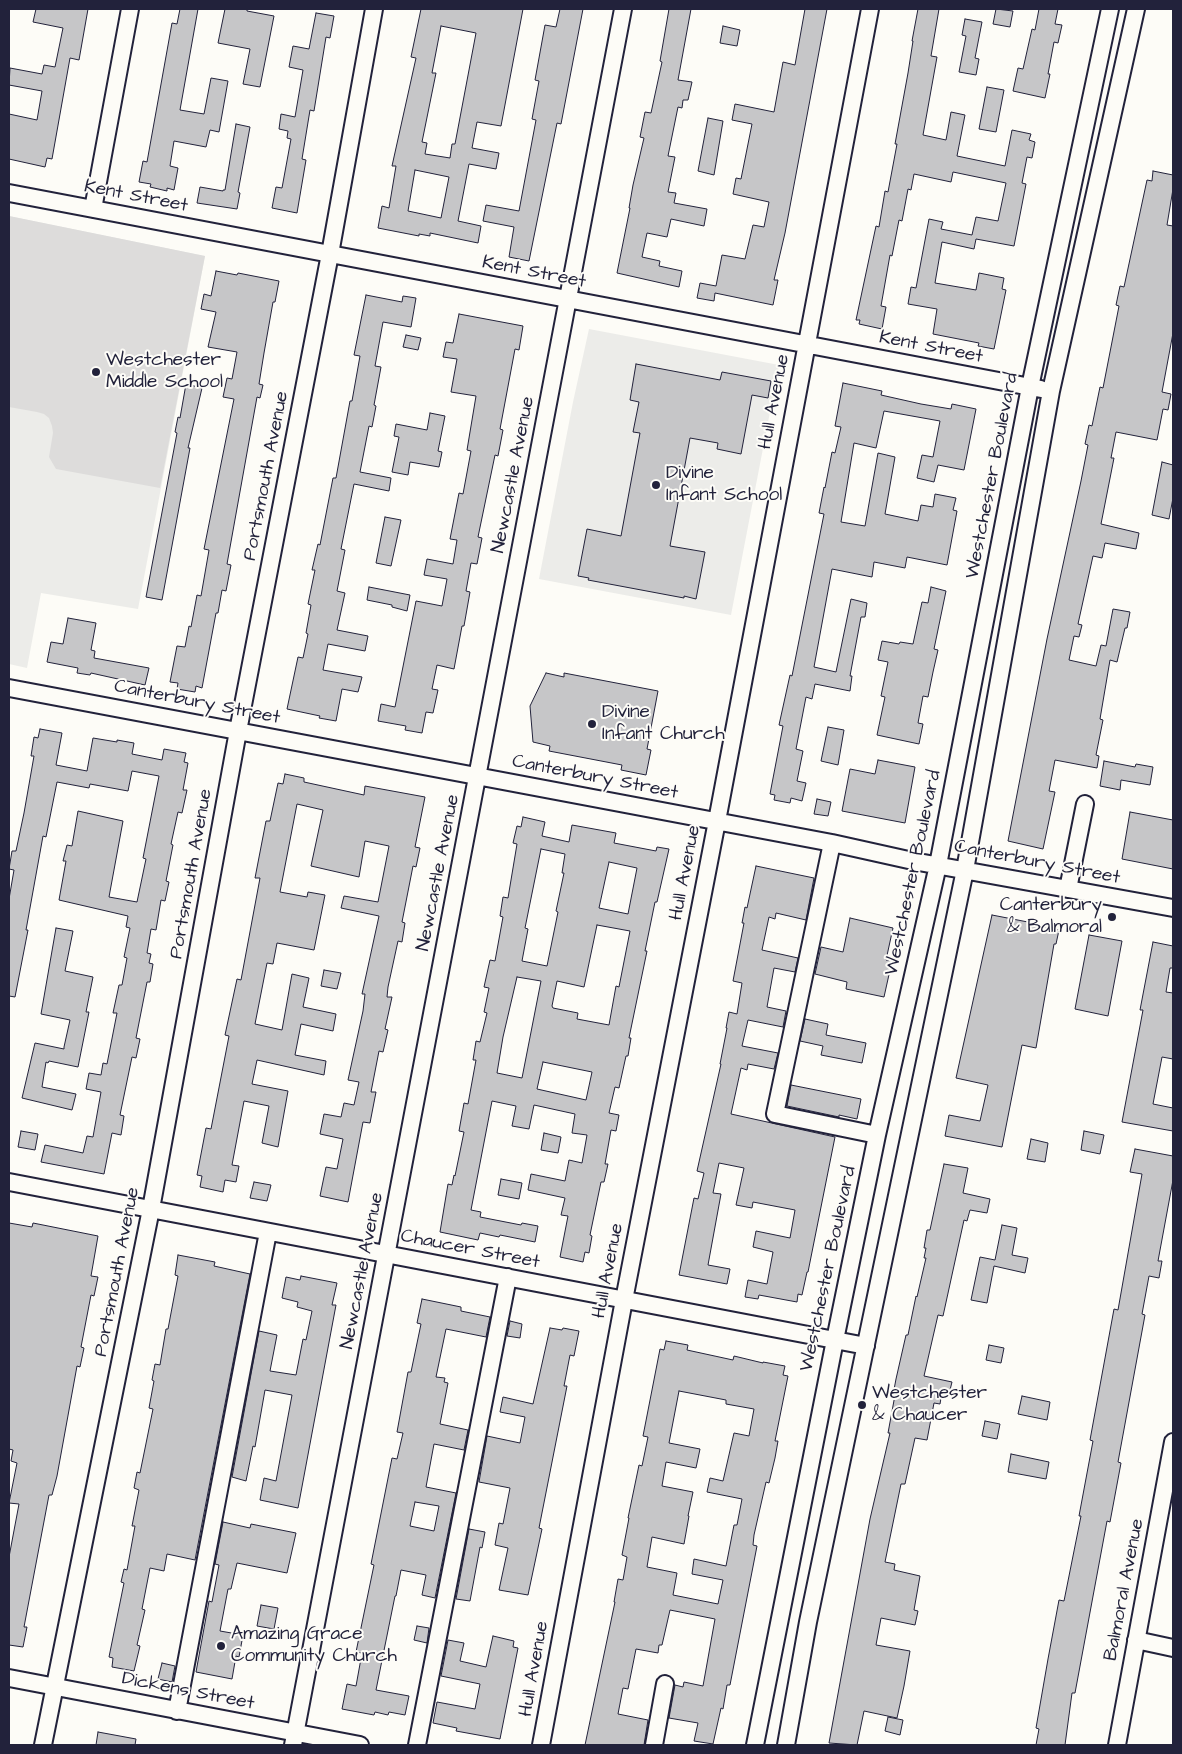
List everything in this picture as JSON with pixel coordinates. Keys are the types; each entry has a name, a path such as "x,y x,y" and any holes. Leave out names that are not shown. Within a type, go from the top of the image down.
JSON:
{"street":[{"path":"93,209 130,9"},
{"name":"Portsmouth Avenue","path":"43,1745 151,1209 238,731 330,254 374,9"},
{"name":"Newcastle Avenue","path":"295,1739 623,9"},
{"name":"Hull Avenue","path":"542,1745 624,1300 717,821 870,9"},
{"name":"Westchester Boulevard","path":"755,1745 877,1135 938,865 1030,386 1110,9"},
{"path":"786,1745 808,1622 964,870 1051,391 1136,9"},
{"name":"Kent Street","path":"9,193 1051,391"},
{"name":"Canterbury Street","path":"9,688 832,843 913,861 1173,908"},
{"path":"1068,889 1085,804"},
{"path":"832,843 775,1114 877,1135"},
{"name":"Chaucer Street","path":"9,1182 866,1346"},
{"path":"178,1711 268,1232"},
{"path":"418,1745 508,1277"},
{"name":"Balmoral Avenue","path":"1117,1745 1173,1442"},
{"path":"1136,1640 1173,1648"},
{"name":"Dickens Street","path":"9,1678 178,1711 295,1739 360,1745"},
{"path":"654,1745 665,1684"}],"shaded area":[{"name":"Westchester Middle School","path":"9,216 205,256 138,609 41,593 27,668 9,664"},
{"name":"Westchester Middle School","path":"9,216 205,256 160,488 56,469 49,457 53,433 49,418 37,412 9,407"},
{"name":"Divine Infant School","path":"589,329 779,365 731,615 539,579"}],"building":[{"path":"36,9 88,9 79,60 70,58 52,159 47,158 45,167 9,159 9,114 37,120 42,91 9,85 10,68 42,74 44,65 55,67 63,28 33,22"},
{"path":"180,9 198,9 180,110 204,114 211,78 228,81 219,132 210,130 206,147 174,141 170,166 178,168 174,190 167,188 167,191 150,187 151,184 139,182 143,161 147,162 172,23 177,24"},
{"path":"225,9 247,9 247,11 274,16 260,87 243,84 250,49 218,43"},
{"path":"421,9 523,9 501,126 477,122 472,148 499,153 496,169 469,164 458,221 481,226 478,243 430,233 430,236 419,234 419,236 378,228 382,206 389,208 396,166 392,166 416,58 411,57","holes":["441,26 476,33 455,144 452,144 450,158 425,154 427,143 422,142 436,73 432,73","415,170 449,177 441,218 408,211"]},
{"path":"560,9 583,9 561,124 557,123 529,261 509,257 514,227 483,221 486,205 519,211 536,120 532,119 539,81 535,80 545,25 556,27"},
{"path":"669,9 691,9 678,80 692,82 688,100 683,100 682,108 678,107 668,156 675,157 668,192 676,193 674,203 707,209 704,226 671,219 667,237 647,233 642,257 660,261 659,266 682,271 679,287 617,273 633,185 644,138 640,137 645,112 651,113 662,62 660,61"},
{"path":"805,9 827,9 785,233 774,280 778,280 773,305 715,293 714,301 697,298 700,283 716,286 722,255 745,259 753,225 764,227 769,202 733,194 736,178 741,179 752,124 732,120 735,104 774,112 783,62 795,65"},
{"path":"918,9 939,9 931,56 937,57 923,135 946,140 951,112 965,115 957,156 1005,166 1012,130 1031,134 1029,140 1035,142 1032,158 1027,157 1022,183 1026,184 1014,246 976,239 974,249 942,242 935,283 976,290 979,273 1004,278 1002,289 1006,290 994,349 978,346 979,343 933,334 937,309 908,304 911,287 916,288 929,219 943,222 941,229 972,235 976,217 998,221 1006,183 953,172 951,182 914,174 911,190 908,189 902,221 899,220 892,256 890,255 881,306 886,307 882,329 859,324 860,320 856,320 876,226 879,227 885,191 888,192"},
{"path":"996,9 1013,11 1010,27 993,24"},
{"path":"1039,9 1058,9 1055,24 1062,25 1058,43 1054,42 1045,98 1013,91 1018,68 1023,69 1032,29 1035,30"},
{"path":"316,13 334,16 330,38 326,37 314,111 310,110 302,159 306,160 297,213 272,208 276,187 282,188 291,139 287,138 288,131 279,129 281,114 295,117 303,70 289,67 293,46 309,49"},
{"path":"965,19 982,22 975,58 979,59 976,75 959,72 966,36 962,35"},
{"path":"723,26 740,30 737,46 720,43"},
{"path":"987,87 1004,90 996,132 979,129"},
{"path":"708,118 723,121 714,175 698,171"},
{"path":"236,124 250,127 238,192 240,193 237,209 197,203 200,187 225,190"},
{"path":"1153,171 1173,175 1173,189 1167,225 1173,226 1173,333 1162,392 1171,394 1168,410 1163,409 1157,440 1116,432 1111,458 1114,458 1101,524 1139,533 1136,549 1105,543 1102,558 1093,556 1078,624 1082,625 1079,637 1074,636 1069,660 1096,666 1101,645 1106,646 1113,609 1130,612 1117,662 1110,660 1100,719 1103,720 1096,755 1099,756 1097,768 1055,760 1049,791 1055,792 1043,849 1008,841 1047,639 1081,481 1088,445 1085,444 1089,425 1092,426 1100,387 1103,388 1119,306 1116,305 1120,286 1124,287 1147,180 1152,181"},
{"path":"216,271 279,281 275,302 273,302 259,384 263,385 260,398 257,397 227,564 231,565 226,591 222,590 218,613 216,613 202,688 196,686 195,692 177,689 178,683 170,682 177,646 185,647 197,595 201,596 209,550 204,549 234,399 223,397 227,378 232,379 237,352 208,347 216,312 201,309 204,294 211,296"},
{"path":"366,295 402,302 403,296 416,298 411,327 383,322 375,366 381,367 374,405 376,406 372,427 369,426 360,472 391,478 389,491 354,484 341,549 345,550 337,591 345,593 337,630 368,636 365,651 328,644 323,670 362,677 358,692 342,689 336,721 287,709 298,657 303,658 308,634 306,633 311,605 308,604 315,570 312,570 318,544 320,545 333,478 336,478 350,401 352,401 360,356 354,355"},
{"path":"459,314 523,326 519,350 515,349 500,429 503,430 498,456 495,455 478,537 482,538 477,564 471,563 466,591 470,592 454,669 437,665 432,689 438,690 433,713 426,712 422,733 405,730 406,726 378,721 381,704 395,707 416,601 442,606 447,579 424,575 427,559 453,564 457,540 450,539 459,493 463,494 471,451 467,450 476,396 451,392 457,359 443,357 446,342 453,343"},
{"path":"406,335 421,338 418,350 403,347"},
{"path":"636,364 720,380 722,372 771,381 768,398 752,395 741,454 717,449 718,443 690,438 670,546 705,552 696,599 588,580 589,578 578,576 587,529 621,536 640,433 633,432 639,402 630,400"},
{"path":"843,383 882,391 881,395 921,404 951,409 952,404 976,409 964,470 938,465 934,482 917,478 922,455 933,457 940,421 884,411 876,448 854,443 841,522 865,526 878,453 895,457 885,514 918,521 921,505 933,507 935,494 956,498 953,510 957,511 947,565 907,557 905,568 874,562 872,577 832,569 814,667 836,672 851,599 867,603 865,617 861,617 850,676 852,676 850,691 815,684 812,699 806,697 796,749 803,751 797,781 806,783 802,801 791,798 790,803 774,800 775,795 770,794 783,726 779,725 790,675 792,676 824,514 819,513 824,487 832,452 835,453 841,427 835,426"},
{"path":"186,384 202,388 188,448 190,448 162,600 146,597 177,433 175,432 178,417 180,418"},
{"path":"430,413 445,416 438,451 442,452 439,467 410,462 408,475 392,472 399,437 394,436 396,424 427,430"},
{"path":"1162,462 1173,465 1173,498 1169,519 1152,515"},
{"path":"385,517 401,520 391,566 376,563"},
{"path":"369,587 410,595 407,611 392,607 392,605 367,600"},
{"path":"931,587 946,591 934,649 938,650 928,697 923,696 918,723 923,724 919,744 877,735 885,697 881,696 888,662 878,660 882,641 913,644 922,602 928,603"},
{"path":"68,618 96,623 91,650 95,651 94,658 149,668 145,685 91,673 90,675 77,673 78,668 47,662 51,642 63,644"},
{"name":"Divine Infant Church","path":"546,673 564,677 564,673 658,691 647,749 651,750 646,775 621,770 622,765 549,751 550,746 533,742 530,706"},
{"path":"828,727 844,730 838,765 821,761"},
{"path":"40,729 62,733 56,765 87,771 93,738 134,743 132,754 162,760 164,749 186,753 184,762 188,763 183,790 187,790 182,813 178,812 171,844 173,845 166,881 169,882 165,901 161,900 156,930 151,929 147,953 151,954 149,963 153,964 150,982 147,982 136,1038 140,1039 136,1058 132,1057 120,1115 124,1116 121,1135 112,1133 104,1174 41,1162 45,1145 83,1153 87,1136 93,1137 101,1092 86,1089 89,1073 101,1075 103,1063 107,1064 117,1013 113,1013 119,985 122,985 127,958 124,957 130,928 126,927 128,916 59,900 66,861 63,861 67,845 72,846 78,811 123,821 109,897 137,902 146,859 143,858 159,776 132,771 128,791 90,784 89,788 57,782 46,837 43,836 15,997 9,996 9,899 14,870 9,869 12,851 16,851 24,813 34,756 31,756 34,737 38,738"},
{"path":"878,760 915,767 905,823 842,811 850,769 875,774"},
{"path":"1104,761 1135,767 1136,764 1153,767 1150,785 1121,780 1120,790 1100,786"},
{"path":"285,774 304,778 304,782 364,795 365,786 425,797 415,847 420,848 416,867 413,866 402,922 405,923 402,942 398,941 388,987 387,997 392,997 385,1029 388,1030 383,1052 379,1051 371,1092 376,1092 370,1123 363,1122 348,1202 320,1196 326,1167 337,1169 343,1139 320,1134 324,1114 341,1117 344,1103 354,1105 359,1082 348,1080 363,1011 365,994 362,994 379,916 341,908 344,896 378,902 389,846 365,841 359,877 311,866 323,810 297,804 280,892 307,897 308,892 325,895 314,950 277,943 273,964 267,963 255,1024 282,1030 292,974 309,978 303,1007 336,1014 333,1031 301,1024 295,1055 326,1061 324,1075 257,1060 252,1084 288,1091 278,1147 262,1143 269,1106 244,1101 232,1165 239,1166 236,1182 225,1180 223,1192 200,1187 202,1176 197,1175 206,1128 211,1129 229,1036 225,1035 237,979 241,980 260,878 255,878 266,821 270,821 278,783 283,784"},
{"path":"817,799 831,802 828,816 814,814"},
{"path":"1130,812 1173,820 1173,869 1122,859"},
{"path":"523,817 545,822 542,836 569,842 572,825 616,833 614,843 656,851 657,847 669,849 645,951 647,951 629,1038 631,1038 628,1056 626,1056 619,1088 615,1087 609,1113 619,1115 616,1131 611,1130 605,1164 608,1164 604,1182 601,1182 590,1235 592,1236 589,1253 585,1252 583,1262 560,1257 568,1216 561,1215 565,1198 528,1190 531,1174 565,1181 569,1160 582,1163 587,1135 572,1133 575,1114 534,1105 529,1129 512,1126 516,1106 492,1101 471,1210 481,1212 480,1217 521,1225 522,1223 538,1226 535,1242 480,1233 478,1240 440,1232 448,1184 452,1185 455,1176 464,1132 459,1131 464,1103 468,1104 476,1060 473,1060 476,1041 480,1042 487,1013 484,1012 489,988 484,987 490,960 495,961 503,917 500,916 503,897 508,898 517,844 513,843 517,826 521,827","holes":["541,849 565,854 562,873 564,873 556,911 558,912 547,966 522,961 528,929 525,928","609,862 637,868 628,914 599,908","597,925 630,931 619,987 616,986 609,1025 577,1019 578,1013 553,1008 557,981 584,987","517,977 541,981 522,1078 497,1073","543,1062 592,1072 586,1100 537,1089"]},
{"path":"756,866 814,878 806,920 776,913 775,919 769,917 762,950 798,958 795,972 774,968 767,1007 786,1011 783,1027 748,1020 742,1046 778,1053 774,1069 748,1064 747,1070 741,1068 731,1114 835,1137 808,1272 802,1295 798,1294 797,1302 759,1295 758,1299 745,1297 748,1280 767,1284 773,1252 753,1247 756,1231 790,1238 795,1210 753,1202 752,1208 736,1205 744,1168 719,1163 713,1193 721,1194 708,1265 730,1269 727,1284 679,1275 694,1198 698,1199 704,1173 697,1171 721,1064 729,1012 737,1014 742,983 733,981 744,923 742,923 745,907 747,908"},
{"path":"992,915 1059,930 1056,944 1054,944 1036,1048 1022,1045 1002,1147 945,1136 949,1115 980,1121 988,1085 956,1078"},
{"path":"850,918 893,928 886,960 892,961 884,997 846,989 847,982 815,974 821,947 843,952"},
{"path":"56,928 73,931 65,971 93,977 86,1012 89,1012 78,1067 46,1062 42,1087 76,1094 72,1110 22,1098 35,1043 64,1049 70,1020 41,1014"},
{"path":"1089,935 1122,941 1108,1016 1075,1009"},
{"path":"1153,942 1173,946 1173,968 1170,968 1166,992 1173,993 1173,1059 1162,1057 1153,1104 1173,1108 1173,1131 1122,1122 1143,1010 1140,1010"},
{"path":"324,970 341,973 337,989 321,986"},
{"path":"805,1019 828,1024 826,1035 866,1043 862,1063 821,1055 823,1046 800,1041"},
{"path":"791,1085 861,1099 857,1119 787,1106"},
{"path":"21,1131 38,1134 35,1150 18,1147"},
{"path":"1084,1131 1104,1135 1100,1154 1081,1150"},
{"path":"544,1133 561,1137 558,1153 541,1150"},
{"path":"1031,1139 1048,1143 1045,1162 1027,1159"},
{"path":"1135,1149 1173,1156 1173,1180 1158,1261 1162,1261 1159,1278 1149,1276 1142,1314 1145,1315 1118,1462 1121,1463 1110,1522 1107,1521 1075,1693 1072,1693 1065,1745 1036,1745 1039,1729 1036,1728 1048,1659 1059,1600 1064,1601 1081,1516 1079,1516 1093,1441 1090,1440 1114,1309 1118,1310 1142,1174 1130,1172"},
{"path":"944,1164 968,1168 963,1193 990,1199 987,1213 970,1210 967,1221 964,1220 943,1316 938,1315 924,1376 952,1382 949,1394 942,1392 940,1404 934,1403 927,1440 915,1438 905,1484 901,1484 885,1562 895,1564 894,1570 920,1576 914,1610 918,1611 915,1625 881,1618 876,1645 910,1651 904,1686 897,1718 864,1711 857,1745 829,1743 870,1519 890,1433 888,1433 896,1379 926,1258 924,1258 926,1248 924,1248 927,1230 930,1230"},
{"path":"501,1179 522,1183 519,1199 498,1195"},
{"path":"254,1182 271,1185 267,1201 250,1198"},
{"path":"9,1223 32,1227 33,1223 98,1236 91,1276 98,1277 94,1296 91,1295 81,1347 84,1348 80,1367 77,1366 57,1476 52,1495 49,1495 24,1627 27,1627 23,1647 9,1645 9,1557 19,1504 9,1503 17,1463 11,1461 13,1450 9,1449"},
{"path":"1002,1225 1017,1228 1012,1255 1028,1258 1025,1273 994,1266 987,1303 971,1300 980,1257 995,1260"},
{"path":"178,1255 215,1262 214,1266 250,1274 195,1560 167,1554 164,1571 150,1568 142,1609 145,1610 137,1645 140,1646 134,1671 112,1667 113,1658 109,1657 124,1583 121,1582 124,1569 127,1570 135,1526 132,1526 139,1490 134,1488 137,1472 140,1473 153,1409 149,1408 154,1381 152,1380 155,1364 160,1365 166,1329 168,1329 178,1276 175,1275"},
{"path":"301,1276 337,1283 332,1305 336,1305 298,1508 260,1500 264,1478 276,1481 292,1395 265,1390 255,1447 253,1446 246,1481 232,1477 259,1331 277,1335 270,1371 296,1375 303,1339 306,1340 312,1311 297,1307 298,1302 282,1298 286,1277 300,1280"},
{"path":"422,1299 461,1307 461,1311 490,1317 486,1337 446,1329 436,1377 445,1378 444,1382 448,1383 440,1424 468,1430 464,1450 434,1444 426,1487 456,1493 435,1598 422,1595 426,1575 401,1570 395,1596 376,1690 409,1696 405,1715 389,1712 388,1715 375,1712 374,1715 342,1709 347,1684 356,1686 362,1653 356,1652 374,1565 371,1564 392,1458 397,1459 403,1433 397,1432 408,1372 411,1372 421,1324 417,1323","holes":["415,1502 439,1506 434,1531 410,1526"]},
{"path":"510,1321 522,1324 520,1338 507,1336"},
{"path":"550,1328 579,1331 574,1356 570,1355 564,1386 567,1386 539,1528 542,1529 528,1595 499,1590 508,1548 495,1545 499,1523 503,1524 510,1488 479,1482 487,1436 520,1443 525,1417 500,1412 503,1397 533,1404"},
{"path":"666,1341 688,1345 687,1350 733,1360 734,1356 785,1366 783,1375 788,1376 775,1441 778,1441 775,1458 769,1483 766,1482 754,1535 753,1545 757,1546 730,1685 727,1685 723,1709 721,1708 713,1744 694,1741 698,1723 669,1718 675,1685 683,1687 684,1682 703,1686 715,1619 670,1610 662,1645 659,1645 658,1653 636,1649 628,1689 623,1688 618,1714 648,1720 644,1745 585,1745 615,1602 618,1579 623,1580 627,1557 622,1555 628,1518 639,1465 642,1466 648,1437 643,1436 660,1349 664,1350","holes":["679,1391 726,1400 726,1404 754,1409 749,1436 734,1433 723,1481 710,1478 707,1492 742,1499 737,1525 734,1525 726,1566 694,1559 692,1574 723,1580 718,1604 673,1595 677,1573 647,1567 652,1537 684,1544 693,1492 662,1486 666,1462 696,1468 700,1449 669,1443"]},
{"path":"989,1345 1004,1348 1001,1363 986,1360"},
{"path":"1022,1396 1050,1402 1047,1420 1018,1414"},
{"path":"985,1421 1000,1424 997,1439 982,1436"},
{"path":"1011,1454 1049,1462 1046,1479 1008,1472"},
{"path":"223,1522 250,1528 251,1524 296,1533 287,1573 237,1563 231,1589 228,1589 220,1631 243,1635 239,1657 236,1656 232,1679 196,1672 209,1601 212,1602 219,1565 215,1564"},
{"path":"469,1529 485,1532 482,1548 480,1547 470,1601 456,1599"},
{"path":"261,1605 278,1608 274,1629 257,1626"},
{"path":"417,1626 429,1628 427,1643 414,1640"},
{"path":"493,1636 514,1641 513,1647 518,1648 500,1739 456,1731 457,1728 433,1723 437,1702 475,1709 480,1684 441,1676 448,1640 464,1643 460,1661 486,1667"},
{"path":"162,1663 175,1666 172,1682 158,1679"},
{"path":"888,1717 903,1720 900,1735 885,1731"},
{"path":"98,1732 136,1739 135,1745 96,1745"}],"place":[{"name":"Westchester Middle School","path":"96,372"},
{"name":"Divine Infant School","path":"656,485"},
{"name":"Divine Infant Church","path":"592,724"},
{"name":"Canterbury & Balmoral","path":"1112,917"},
{"name":"Westchester & Chaucer","path":"862,1405"},
{"name":"Amazing Grace Community Church","path":"221,1646"}]}
